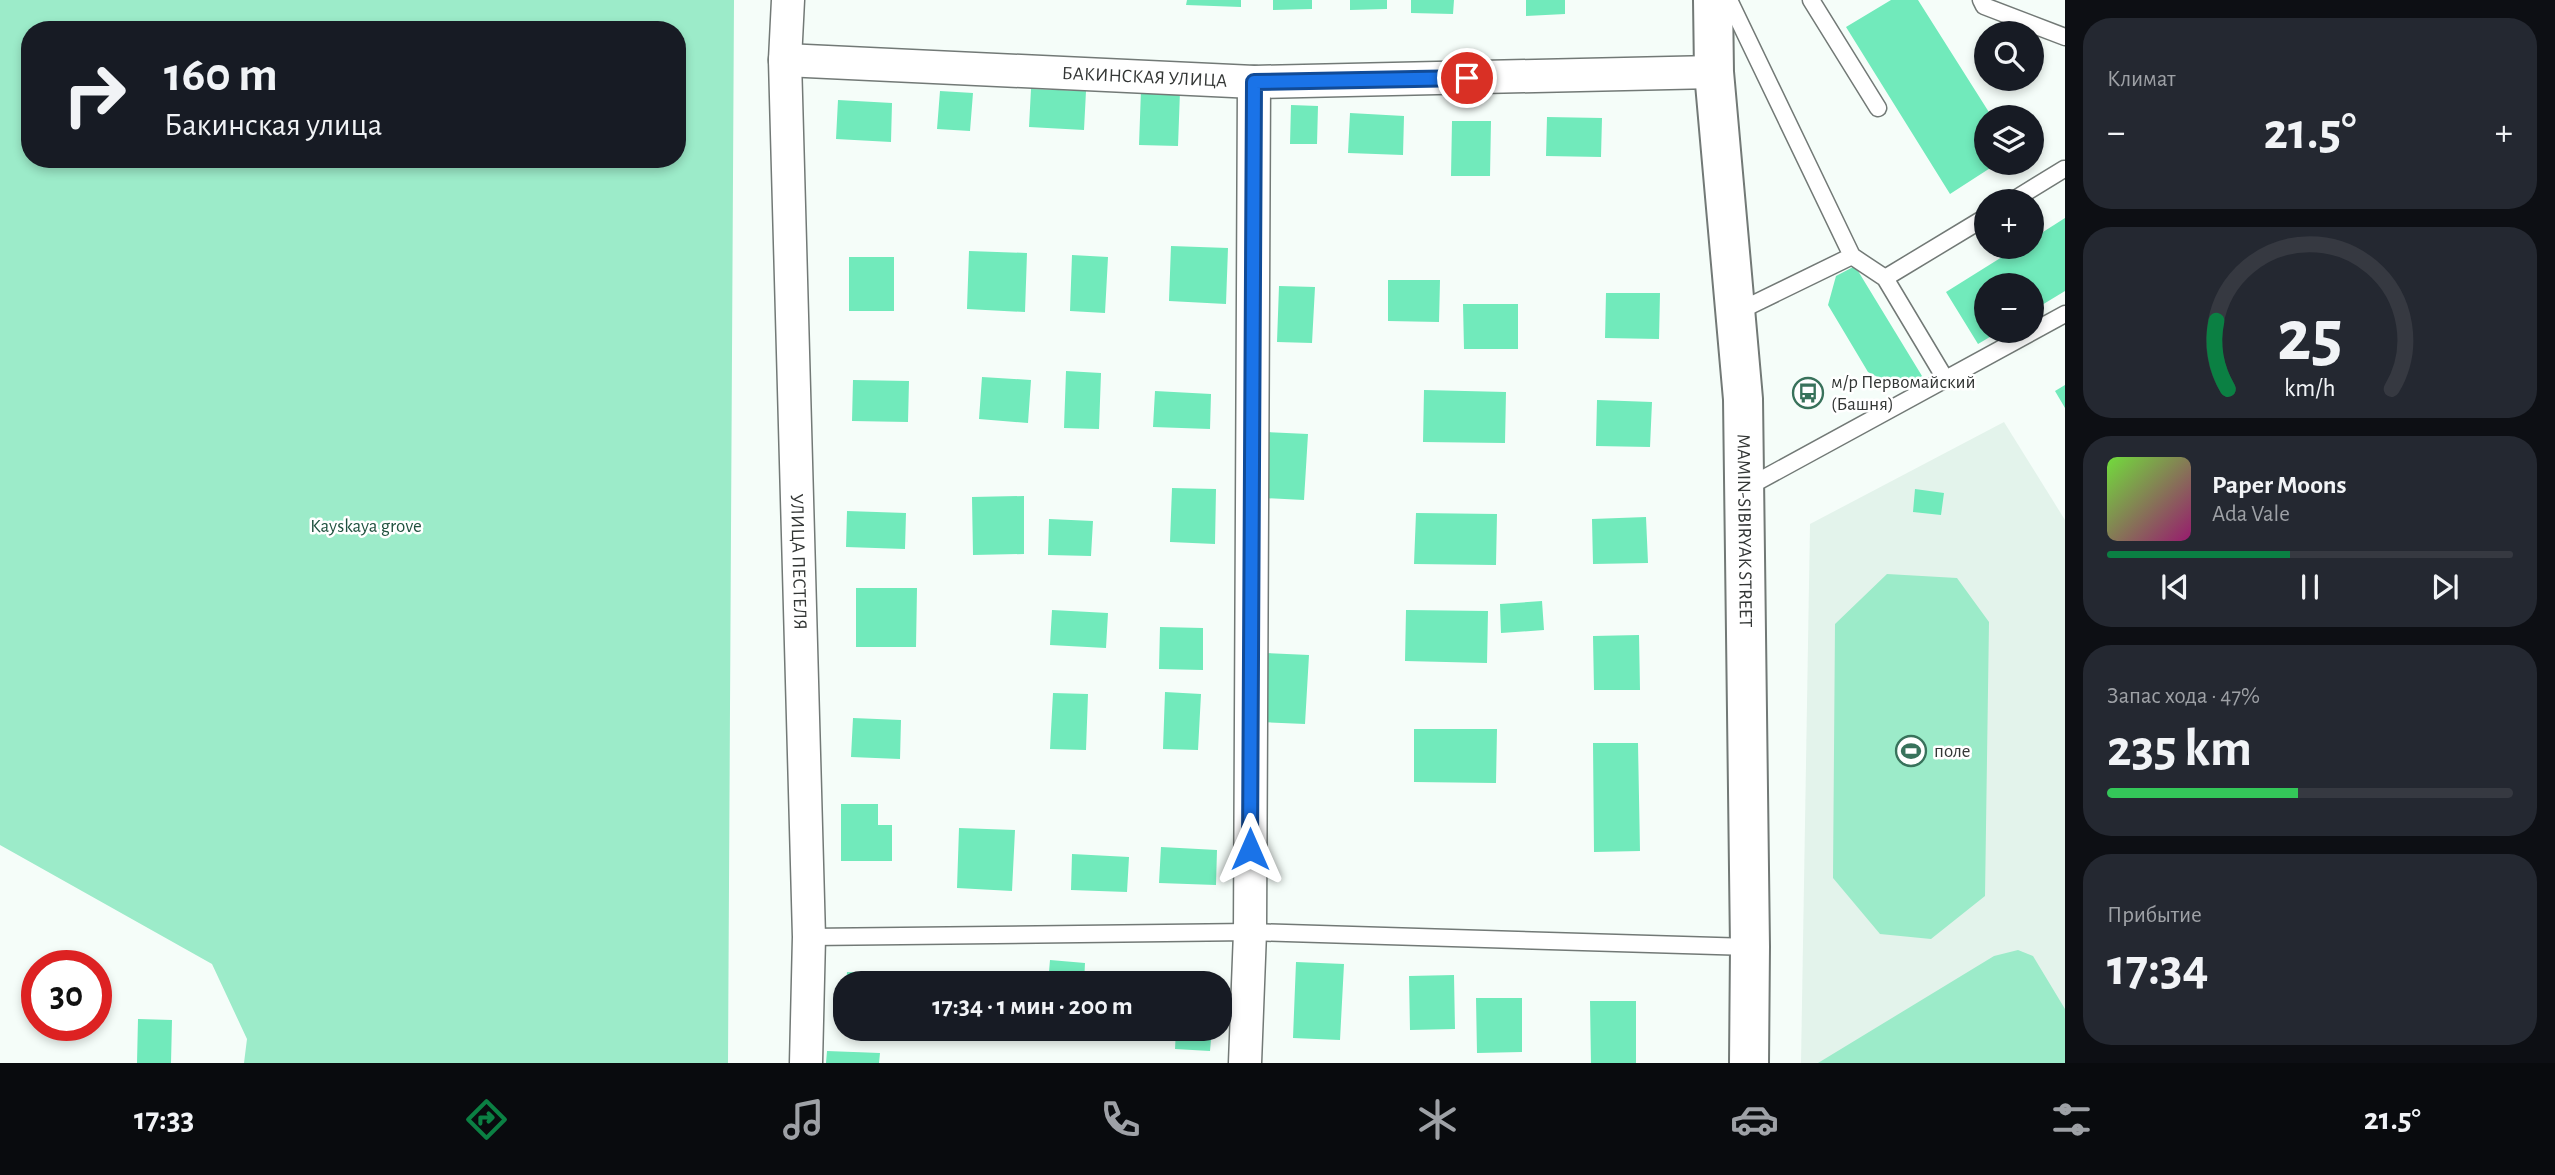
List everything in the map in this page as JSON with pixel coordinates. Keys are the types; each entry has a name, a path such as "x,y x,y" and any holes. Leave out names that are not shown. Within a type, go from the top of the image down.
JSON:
{"street":[{"name":"УЛИЦА ПЕСТЕЛЯ","path":"788,0 786,60 809,937 806,1063"},
{"name":"MAMIN-SIBIRYAK STREET","path":"1713,0 1714,72 1742,399 1750,947 1749,1063"},
{"name":"БАКИНСКАЯ УЛИЦА","path":"786,60 1254,82 1714,72"},
{"path":"1245,1063 1250,932 1254,82"}],"lane":[{"path":"1729,0 1852,256 1885,278 1946,380"},
{"path":"1811,0 1878,108"},
{"path":"1981,0 1984,6 2065,37"},
{"path":"2032,189 2064,169"},
{"path":"1885,278 1974,224"},
{"path":"1735,313 1852,256"},
{"path":"1744,489 2065,314"},
{"path":"809,937 1250,932 1750,947"}],"shaded area":[{"path":"2004,422 2065,520 2065,1063 1801,1063 1810,524"}],"green space":[{"name":"Kayskaya grove","path":"0,0 734,0 728,1063 244,1063 247,1039 212,964 0,845"},
{"name":"поле","path":"1887,574 1957,578 1989,622 1985,896 1931,939 1880,934 1833,878 1835,624"},
{"path":"2018,950 2033,956 2065,1009 2065,1063 1818,1063 1994,956"}],"building":[{"path":"1187,0 1241,0 1241,7 1186,5"},
{"path":"1273,0 1312,0 1312,9 1273,10"},
{"path":"1350,0 1387,0 1387,9 1350,10"},
{"path":"1411,0 1454,0 1453,14 1411,13"},
{"path":"1526,0 1565,0 1565,14 1526,16"},
{"path":"1891,0 1918,0 1984,105 1974,105 1974,175 1979,175 1950,194 1846,27"},
{"path":"1031,89 1086,91 1084,130 1029,127"},
{"path":"1141,90 1180,91 1178,146 1139,145"},
{"path":"940,91 973,93 970,131 937,129"},
{"path":"838,100 892,103 891,142 836,139"},
{"path":"1291,105 1318,106 1317,144 1290,144"},
{"path":"1350,113 1404,116 1403,155 1348,153"},
{"path":"1547,117 1602,118 1601,157 1546,156"},
{"path":"1452,121 1491,121 1490,176 1451,176"},
{"path":"2065,218 2065,291 2044,304 2044,273 1976,273 1999,259 2044,259 2044,231"},
{"path":"1171,246 1228,248 1226,304 1169,301"},
{"path":"969,251 1027,253 1025,312 967,309"},
{"path":"1072,255 1108,257 1105,313 1070,311"},
{"path":"849,257 894,257 894,311 849,311"},
{"path":"1855,266 1922,376 1901,389 1868,372 1828,305 1836,276"},
{"path":"1974,274 1974,338 1946,292"},
{"path":"1388,280 1440,280 1439,322 1388,321"},
{"path":"1279,286 1315,287 1312,343 1277,342"},
{"path":"1606,293 1660,293 1659,339 1605,338"},
{"path":"1463,304 1518,304 1518,349 1464,349"},
{"path":"1066,371 1101,373 1099,429 1064,428"},
{"path":"982,377 1031,380 1028,423 979,419"},
{"path":"853,380 909,381 908,422 852,421"},
{"path":"2065,385 2065,408 2055,391"},
{"path":"1424,390 1506,392 1505,443 1423,442"},
{"path":"1155,391 1211,394 1210,429 1153,427"},
{"path":"1597,400 1652,402 1650,447 1596,446"},
{"path":"1266,432 1308,434 1304,500 1263,498"},
{"path":"1172,488 1216,489 1215,544 1170,542"},
{"path":"1915,489 1944,493 1941,515 1913,512"},
{"path":"1024,496 1024,554 973,555 972,497"},
{"path":"847,511 906,513 905,549 846,547"},
{"path":"1416,513 1497,514 1496,565 1414,564"},
{"path":"1646,517 1648,563 1593,564 1592,519"},
{"path":"1049,519 1093,521 1091,556 1048,555"},
{"path":"856,588 917,588 916,647 856,647"},
{"path":"1542,601 1544,630 1501,633 1500,604"},
{"path":"1052,610 1108,613 1106,648 1050,645"},
{"path":"1406,610 1488,611 1487,663 1405,661"},
{"path":"1160,627 1203,628 1203,670 1159,669"},
{"path":"1639,635 1640,690 1594,690 1593,636"},
{"path":"1265,653 1309,655 1305,724 1261,722"},
{"path":"1165,692 1201,694 1198,750 1163,749"},
{"path":"1053,693 1088,694 1086,750 1050,749"},
{"path":"853,718 901,720 900,759 851,757"},
{"path":"1414,729 1497,729 1496,783 1414,782"},
{"path":"1593,743 1638,743 1640,851 1594,852"},
{"path":"841,804 878,804 878,825 892,825 892,861 841,861"},
{"path":"959,828 1015,830 1012,891 957,888"},
{"path":"1161,847 1217,850 1216,885 1159,883"},
{"path":"1072,854 1129,857 1127,892 1071,890"},
{"path":"1050,960 1085,963 1085,971 1049,971"},
{"path":"1296,962 1344,964 1340,1040 1293,1038"},
{"path":"1454,975 1455,1029 1410,1030 1409,976"},
{"path":"1476,998 1522,998 1522,1052 1477,1053"},
{"path":"1590,1001 1636,1001 1636,1063 1591,1063"},
{"path":"138,1019 172,1020 171,1063 137,1063"},
{"path":"1175,1041 1211,1041 1210,1051 1175,1049"},
{"path":"827,1051 880,1053 879,1063 826,1063"}],"place":[{"name":"м/р Первомайский (Башня)","path":"1808,393"},
{"name":"поле","path":"1911,751"}],"route":[{"path":"1250,849 1254,82 1467,78"}]}
